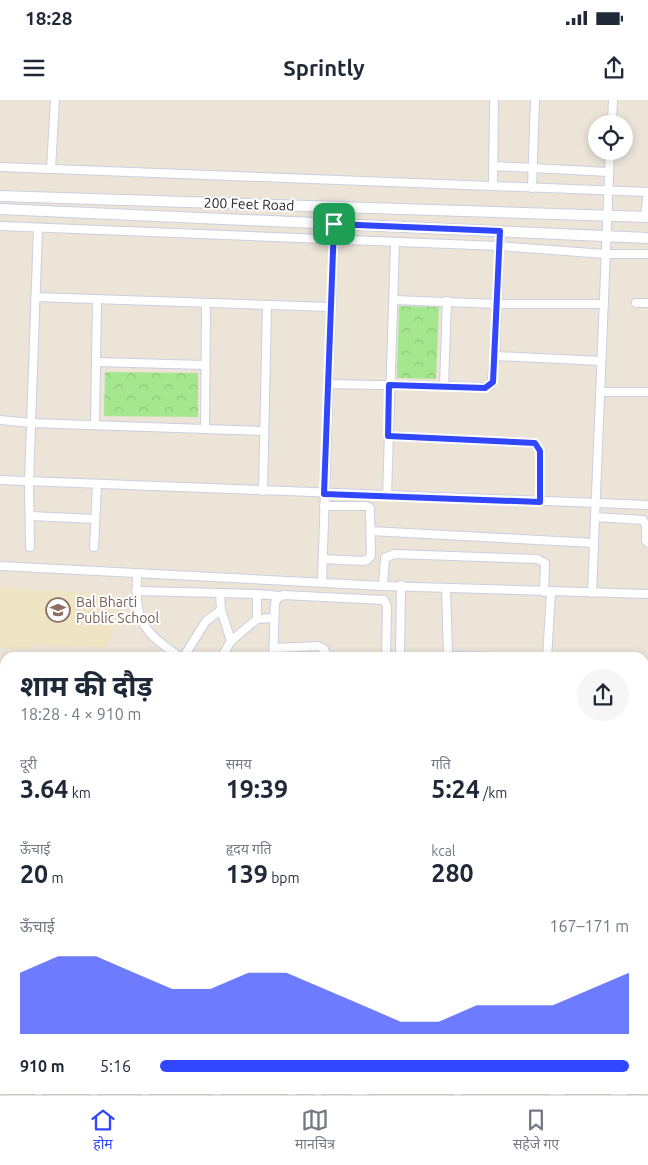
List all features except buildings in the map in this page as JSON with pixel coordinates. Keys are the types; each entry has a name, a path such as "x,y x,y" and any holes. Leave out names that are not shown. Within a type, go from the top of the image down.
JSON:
{"street":[{"path":"51,169 55,100"},
{"path":"493,186 494,100"},
{"path":"532,188 536,100"},
{"path":"612,115 613,100"},
{"path":"592,593 610,160"},
{"path":"493,166 609,172"},
{"path":"0,167 648,192"},
{"name":"200 Feet Road","path":"0,196 647,217"},
{"path":"647,217 648,199"},
{"path":"0,210 648,238"},
{"path":"322,581 334,224"},
{"path":"0,226 499,246 605,254 648,254"},
{"path":"30,547 29,482 38,228"},
{"path":"328,384 485,388 491,385 495,356 500,231"},
{"path":"387,496 389,385 395,243"},
{"path":"35,297 330,307"},
{"path":"95,425 97,299"},
{"path":"394,300 497,304 604,304"},
{"path":"444,386 447,301"},
{"path":"205,429 206,303"},
{"path":"636,303 648,304"},
{"path":"263,491 266,305"},
{"path":"495,356 601,361"},
{"path":"96,362 205,365"},
{"path":"600,392 648,392"},
{"path":"0,420 31,423 264,431"},
{"path":"388,436 535,443 540,451 540,502"},
{"path":"0,480 648,505"},
{"path":"94,547 97,484"},
{"path":"323,559 367,560 371,556 371,510 367,506 324,506"},
{"path":"31,516 95,519"},
{"path":"595,517 643,520 646,526 646,541 648,543"},
{"path":"371,531 594,542"},
{"path":"383,586 385,558 394,554 537,559 546,562 547,652"},
{"path":"0,566 137,575 322,581 383,586 401,585 547,592 648,594"},
{"path":"137,575 138,614 144,624 163,645 173,652"},
{"path":"400,652 401,585"},
{"path":"446,588 448,652"},
{"path":"136,591 384,600 387,606 386,652"},
{"path":"220,593 220,610 231,641"},
{"path":"256,619 257,594"},
{"path":"274,652 275,603 280,596"},
{"path":"186,652 206,621 220,610"},
{"path":"225,652 231,641 256,619 274,618"},
{"path":"274,648 318,646 325,652"}],"shaded area":[{"name":"Bal Bharti Public School","path":"0,587 115,595 117,624 104,648 31,644 29,649 0,648"}],"green space":[{"path":"399,306 439,307 436,379 397,378"},
{"path":"105,372 198,373 198,417 104,416"}],"place":[{"name":"Bal Bharti Public School","path":"58,610"}],"route":[{"path":"334,224 500,231 493,382 485,388 389,385 388,436 535,443 540,451 540,502 324,494 334,224"}]}
